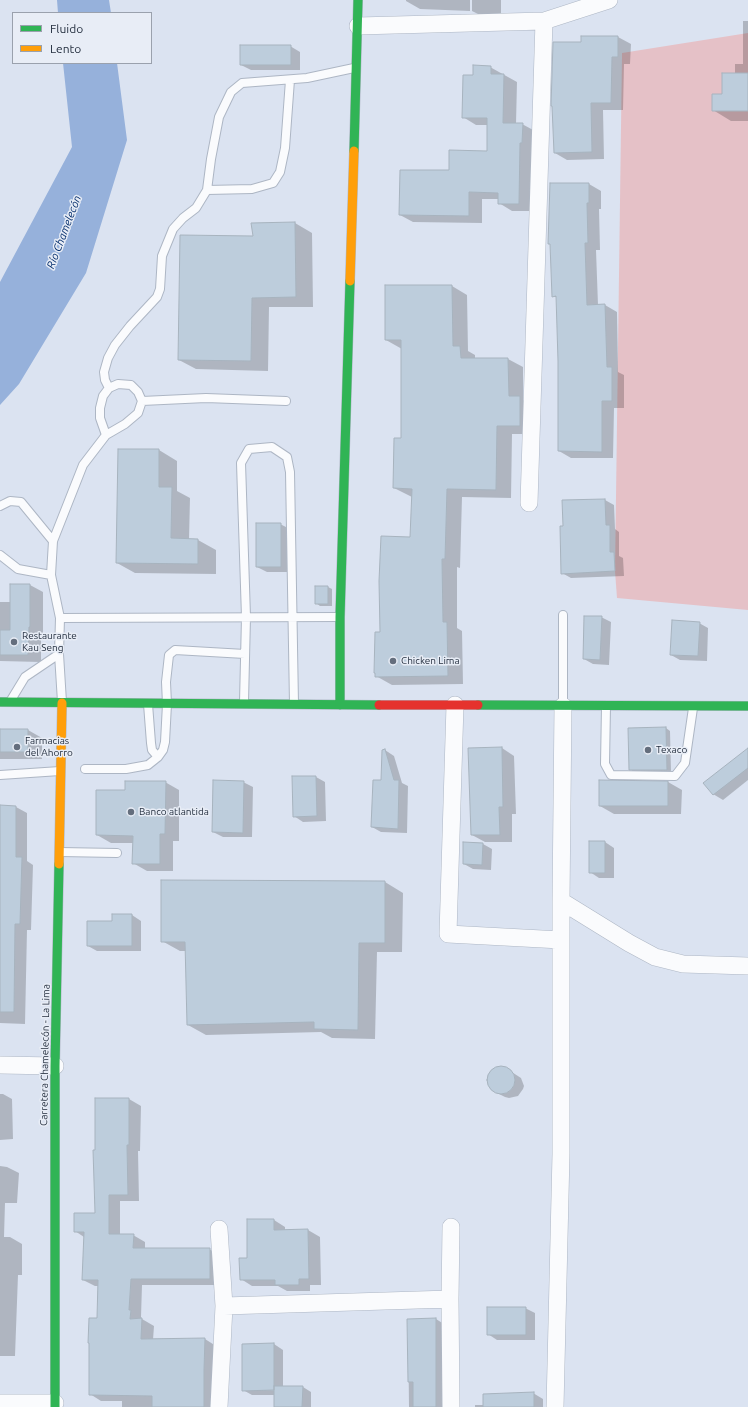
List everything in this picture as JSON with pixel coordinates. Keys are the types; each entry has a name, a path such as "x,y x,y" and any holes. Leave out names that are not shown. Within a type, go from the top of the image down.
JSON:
{"street":[{"path":"340,705 340,617 358,0"},
{"path":"358,26 544,21 609,0"},
{"path":"529,503 544,21"},
{"path":"0,702 294,705 748,706"},
{"name":"Carretera Chamelecón - La Lima","path":"55,1405 55,1066 62,703"},
{"path":"455,705 448,934 561,940"},
{"path":"555,1407 561,1162 561,901 564,706"},
{"path":"561,901 629,943 655,957 683,964 748,966"},
{"path":"0,1065 55,1066"},
{"path":"451,1227 451,1407"},
{"path":"218,1229 224,1306 219,1407"},
{"path":"224,1306 450,1299"},
{"path":"0,1403 55,1405"}],"lane":[{"path":"109,388 105,380 104,372 108,358 115,344 157,297 160,289 162,256 173,229 183,218 196,208 207,190 219,117 231,92 242,83 306,78 357,68"},
{"path":"207,190 252,189 273,183 280,172 285,148 290,80"},
{"path":"62,703 59,654 60,618 51,575 53,541 83,465 106,435 125,424 138,413 142,401 138,392 131,386 118,384 109,388 103,396 100,408 100,418 106,435"},
{"path":"142,401 206,398 286,401"},
{"path":"244,704 246,617 241,463 249,449 272,447 288,456 290,472 294,705"},
{"path":"0,506 10,501 21,502 53,541"},
{"path":"0,555 18,570 51,575"},
{"path":"563,615 564,706"},
{"path":"60,618 340,617"},
{"path":"85,769 126,769 148,765 158,757 163,750 165,742 166,682 169,656 175,650 245,654"},
{"path":"10,702 25,677 59,654"},
{"path":"148,704 150,743 152,750 158,757"},
{"path":"606,706 605,764 611,775 668,776 675,776 685,763 693,706"},
{"path":"0,775 61,771"},
{"path":"59,852 117,854"}],"shaded area":[{"path":"748,33 748,610 617,598 615,571 622,53"}],"water":[{"path":"57,0 109,0 111,12 58,12"},
{"name":"Río Chamelecón","path":"63,64 117,64 127,140 86,273 19,384 0,405 0,282 72,147"}],"building":[{"path":"581,36 618,36 618,57 612,57 611,103 591,103 592,152 554,153 551,106 553,42 581,42"},
{"path":"240,45 291,45 291,65 240,65"},
{"path":"473,65 491,66 491,74 504,74 503,123 523,123 522,143 520,143 519,204 498,204 498,193 469,192 469,216 399,215 400,170 449,170 449,150 487,151 487,118 462,118 463,75 473,75"},
{"path":"722,73 748,73 748,111 712,111 712,94 722,94"},
{"path":"550,183 589,183 589,203 587,203 588,243 585,243 587,305 605,304 607,367 612,367 612,401 602,401 602,452 558,451 556,296 552,297 550,244 548,244"},
{"path":"295,222 296,297 252,298 251,361 178,360 180,235 253,236 251,223"},
{"path":"385,285 452,285 453,346 460,346 461,358 508,358 509,396 520,396 520,426 497,426 496,490 447,489 445,559 442,559 443,622 447,622 448,676 375,677 374,673 375,632 380,632 379,581 381,536 410,537 412,489 393,488 394,438 401,438 401,340 385,340"},
{"path":"118,449 159,449 159,487 172,487 171,538 198,539 198,564 116,563"},
{"path":"605,499 606,525 610,525 610,552 614,552 615,571 561,574 560,526 563,526 562,500"},
{"path":"256,523 281,523 281,567 256,567"},
{"path":"10,584 30,584 30,627 28,655 0,655 0,630 10,630"},
{"path":"315,586 328,586 328,604 315,604"},
{"path":"584,616 602,616 600,660 583,659"},
{"path":"672,620 700,622 698,656 670,655"},
{"name":"Texaco","path":"666,727 667,770 629,770 628,728"},
{"path":"0,729 28,729 28,752 0,752"},
{"path":"502,747 503,807 499,807 500,835 471,835 468,748"},
{"path":"748,748 748,768 713,795 703,783"},
{"path":"385,749 394,780 399,780 398,829 371,827 373,780 381,780 382,750"},
{"path":"292,776 316,776 317,816 293,817"},
{"path":"213,780 244,781 243,833 212,832"},
{"path":"599,780 668,781 668,806 599,806"},
{"name":"Banco atlantida","path":"125,781 166,781 165,834 160,834 160,864 132,864 133,836 96,835 96,790 125,790"},
{"path":"0,805 16,806 16,857 22,857 20,924 15,924 14,1012 0,1012"},
{"path":"589,841 605,841 605,873 589,873"},
{"path":"463,842 483,843 482,865 463,864"},
{"path":"161,880 385,881 385,943 359,943 358,1030 314,1029 314,1022 187,1025 185,942 161,942"},
{"path":"112,914 132,914 132,946 87,946 87,921 112,921"},
{"path":"501,1066 511,1070 515,1080 511,1090 501,1094 491,1090 487,1080 491,1070"},
{"path":"95,1098 129,1098 129,1145 127,1145 128,1195 109,1195 109,1234 134,1234 133,1248 210,1248 210,1279 131,1279 129,1310 131,1310 130,1319 142,1318 141,1339 205,1338 204,1407 152,1407 152,1396 89,1395 89,1318 97,1318 98,1280 82,1280 84,1232 74,1232 74,1213 95,1213 93,1150 95,1150"},
{"path":"247,1219 274,1219 274,1230 308,1229 309,1279 299,1279 299,1285 275,1285 275,1280 240,1280 239,1258 247,1258"},
{"path":"487,1307 526,1307 526,1335 487,1335"},
{"path":"436,1318 436,1407 413,1407 413,1382 408,1382 407,1319"},
{"path":"274,1343 274,1390 242,1391 242,1344"},
{"path":"274,1386 303,1386 302,1407 274,1407"},
{"path":"534,1392 534,1407 483,1407 483,1394"}],"traffic: fast":[{"path":"354,151 358,0"},
{"path":"340,705 340,617 350,281"},
{"path":"0,702 379,705"},
{"path":"478,705 748,706"},
{"path":"55,1407 55,1066 59,864"}],"traffic: slow":[{"path":"350,281 354,151"},
{"path":"59,864 62,703"}],"traffic: jam":[{"path":"379,705 478,705"}],"place":[{"name":"Restaurante Kau Seng","path":"14,642"},
{"name":"Chicken Lima","path":"393,661"},
{"name":"Farmacias del Ahorro","path":"17,747"},
{"name":"Texaco","path":"648,750"},
{"name":"Banco atlantida","path":"131,812"}]}
